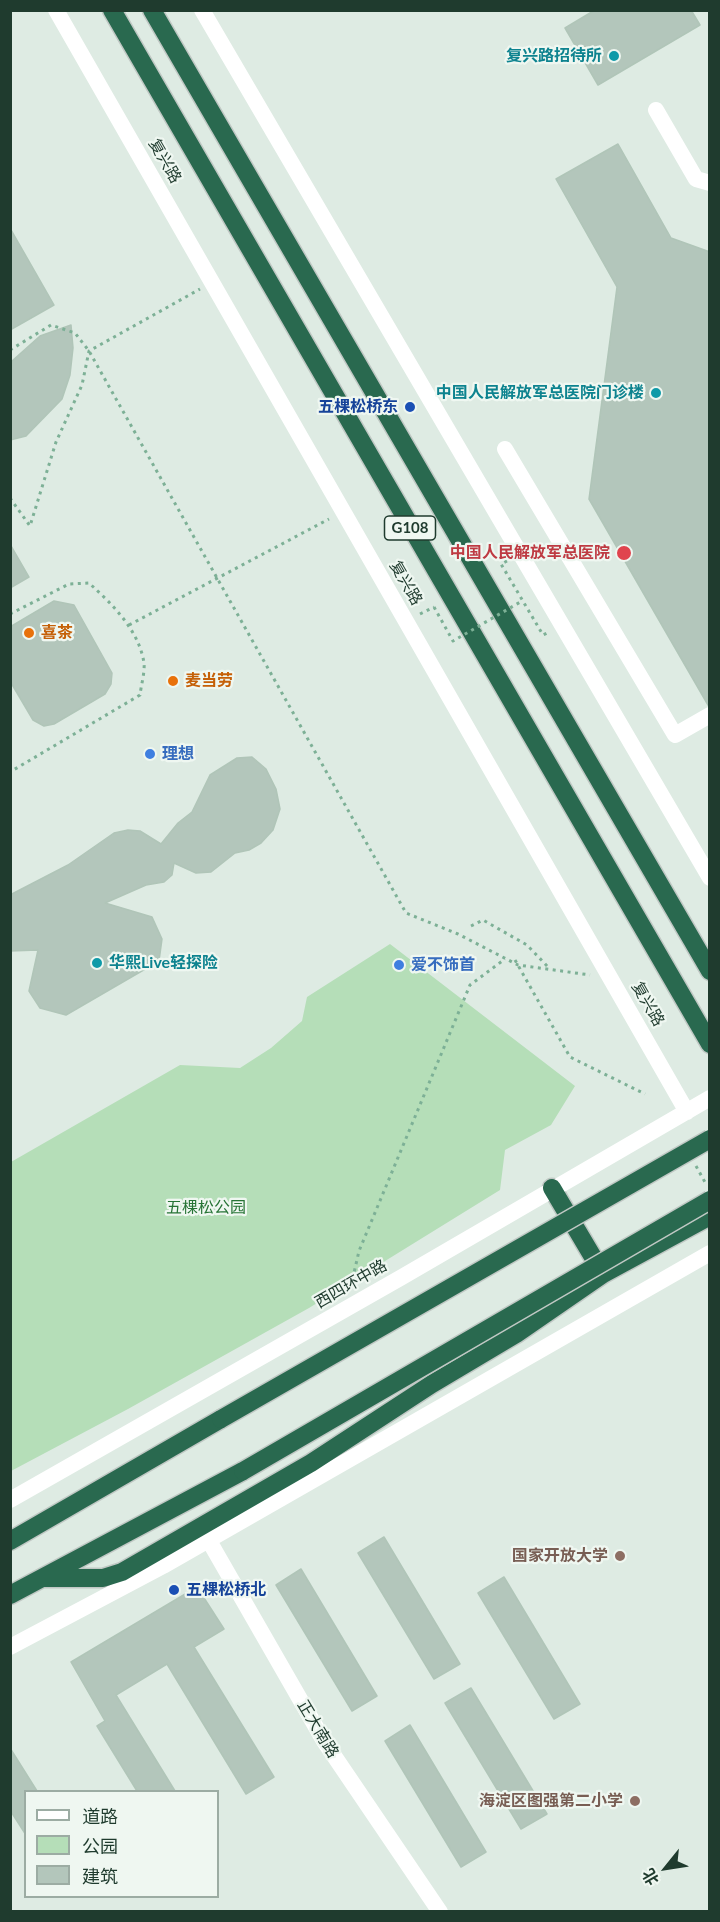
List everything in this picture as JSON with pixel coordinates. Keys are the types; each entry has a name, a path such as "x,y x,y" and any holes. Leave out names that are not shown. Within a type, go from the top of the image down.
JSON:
{"highway":[{"name":"复兴路","path":"112,10 710,1044"},
{"name":"G108","path":"152,10 710,971"},
{"path":"10,1541 710,1139"},
{"path":"552,1188 603,1274"},
{"path":"10,1595 243,1471 710,1200"},
{"path":"42,1578 103,1578 122,1572 311,1463 432,1384 516,1334 603,1274 710,1216"}],"street":[{"name":"复兴路","path":"56,10 687,1112"},
{"path":"202,10 710,879"},
{"path":"656,110 696,179 710,183"},
{"path":"505,449 675,735 707,721"},
{"name":"西四环中路","path":"10,1500 347,1309 710,1098"},
{"path":"10,1647 208,1539 710,1254"},
{"name":"正大南路","path":"208,1539 324,1742 440,1911"}],"path":[{"path":"10,498 30,526 56,442 82,385 89,351 212,282"},
{"path":"10,350 51,325 75,333 89,351 406,913 458,934 518,965 610,977"},
{"path":"129,625 343,512"},
{"path":"501,564 543,635"},
{"path":"10,614 69,584 89,584 114,606 129,625 144,663 140,695 10,772"},
{"path":"434,607 453,641 522,601"},
{"path":"471,926 483,920 527,945 552,971"},
{"path":"347,1309 359,1251 470,985 506,958"},
{"path":"515,960 570,1057 645,1094"},
{"path":"691,1157 710,1191"}],"green space":[{"name":"五棵松公园","path":"390,944 575,1086 551,1125 505,1150 500,1190 309,1308 11,1471 11,1162 180,1065 240,1068 271,1048 302,1021 307,997"}],"building":[{"name":"复兴路招待所","path":"595,10 691,10 700,25 598,85 565,28"},
{"name":"中国人民解放军总医院门诊楼","path":"618,144 671,238 710,252 708,705 589,499 617,287 556,179"},
{"path":"10,228 54,305 10,330"},
{"path":"71,325 73,348 70,375 62,399 26,436 10,440 12,361 40,336"},
{"path":"10,544 29,577 10,588"},
{"path":"54,601 74,605 112,673 111,684 105,694 54,724 44,726 33,720 10,681 10,627"},
{"path":"252,757 266,769 276,789 280,809 273,830 261,843 249,850 235,853 211,872 196,873 174,863 172,875 164,882 146,885 105,903 152,917 162,939 159,961 66,1015 40,1008 29,991 38,950 10,951 10,895 68,865 114,833 128,830 140,831 161,844 178,823 192,812 210,775 237,758"},
{"path":"384,1537 460,1664 434,1679 358,1553"},
{"path":"301,1569 377,1696 352,1711 276,1585"},
{"path":"504,1577 580,1704 554,1719 478,1593"},
{"path":"197,1587 224,1629 194,1647 274,1777 246,1794 167,1664 116,1695 174,1790 136,1790 97,1726 105,1721 71,1662"},
{"path":"471,1688 547,1814 521,1829 445,1703"},
{"path":"410,1725 486,1852 461,1867 385,1741"},
{"path":"10,1748 36,1790 24,1790 24,1832 10,1810"}],"place":[{"name":"复兴路招待所","path":"614,56"},
{"name":"中国人民解放军总医院门诊楼","path":"656,393"},
{"name":"五棵松桥东","path":"410,407"},
{"name":"中国人民解放军总医院","path":"624,553"},
{"name":"喜茶","path":"29,633"},
{"name":"麦当劳","path":"173,681"},
{"name":"理想","path":"150,754"},
{"name":"华熙Live轻探险","path":"97,963"},
{"name":"爱不饰首","path":"399,965"},
{"name":"国家开放大学","path":"620,1556"},
{"name":"五棵松桥北","path":"174,1590"},
{"name":"海淀区图强第二小学","path":"635,1801"}]}
